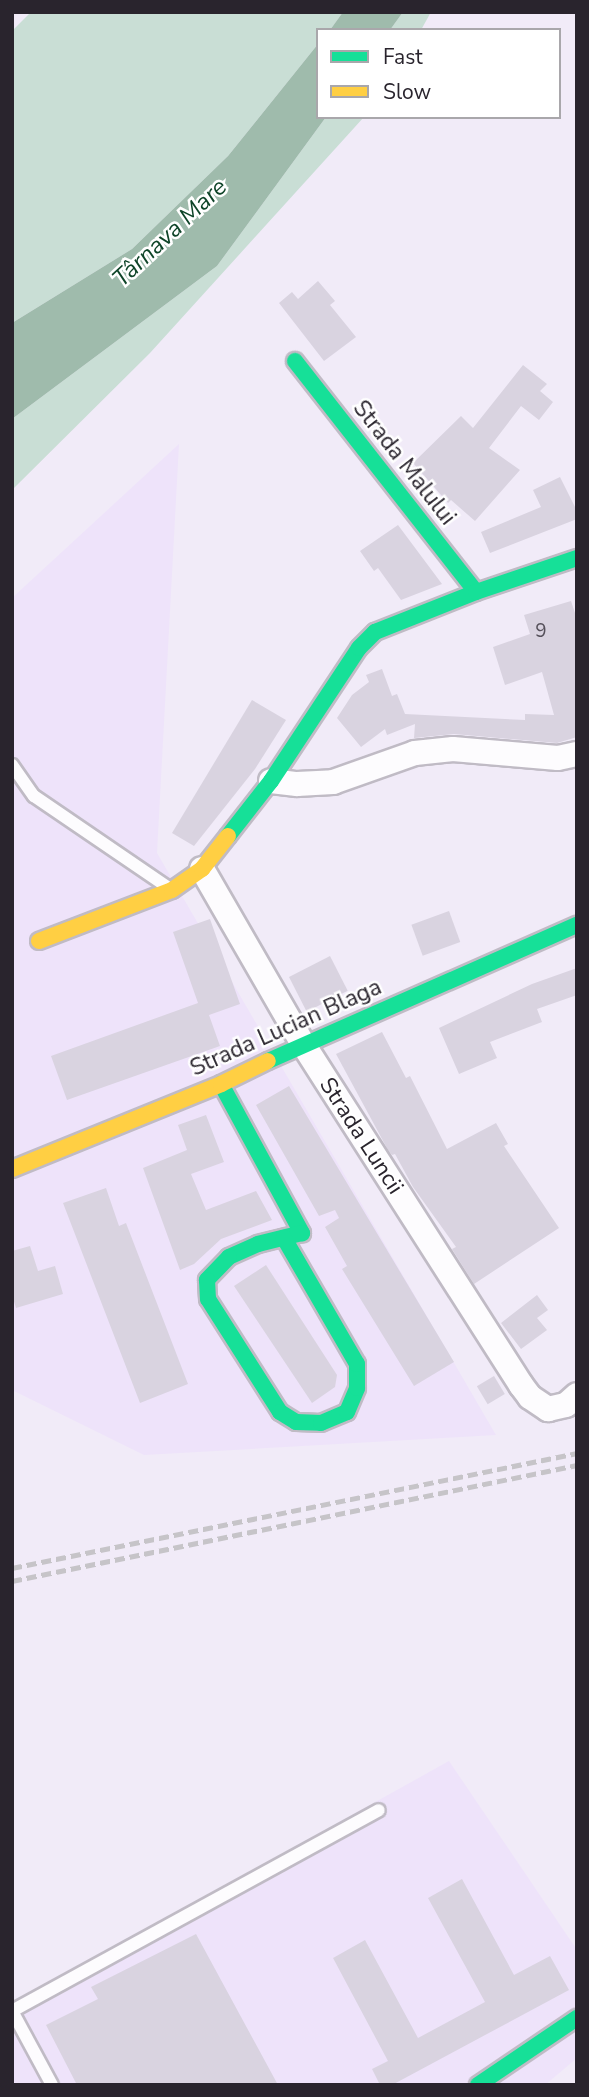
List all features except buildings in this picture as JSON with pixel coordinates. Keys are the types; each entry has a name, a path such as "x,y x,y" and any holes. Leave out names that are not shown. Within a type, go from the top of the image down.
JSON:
{"street":[{"name":"Strada Malului","path":"295,361 476,592"},
{"path":"38,941 172,890 202,869 271,781 359,648 375,632 476,592 577,558"},
{"path":"271,781 297,784 333,782 415,753 453,749 558,758 577,754"},
{"name":"Strada Luncii","path":"202,869 303,1044 530,1397 548,1409 566,1405 577,1395"},
{"name":"Strada Lucian Blaga","path":"12,1168 221,1084 303,1044 577,925"},
{"path":"221,1084 302,1233 284,1238 229,1256 207,1280 208,1299 279,1412 296,1422 321,1423 348,1412 357,1388 357,1364 284,1238"},
{"path":"478,2085 577,2018"}],"lane":[{"path":"12,765 34,796 172,890"},
{"path":"52,2085 12,2011 379,1810"}],"shaded area":[{"path":"31,12 343,12 331,28 316,28 316,46 228,156 132,249 12,323 12,31"},
{"path":"403,12 431,12 422,28 391,28"},
{"path":"325,119 362,119 150,353 12,490 12,419 217,266"},
{"path":"179,444 157,853 496,1435 144,1455 12,1390 12,598"},
{"path":"449,1761 577,1950 577,2058 545,2085 12,2085 12,2004"}],"water":[{"path":"343,12 403,12 391,28 331,28"},
{"name":"Târnava Mare","path":"316,46 316,119 325,119 217,266 12,419 12,323 132,249 228,156"}],"railway":[{"path":"12,1568 577,1453"},
{"path":"12,1581 577,1465"}],"traffic: fast":[{"path":"295,361 476,592"},
{"path":"228,836 271,781 359,648 375,632 476,592 577,558"},
{"path":"268,1061 577,925"},
{"path":"221,1084 302,1233 258,1244 229,1257 207,1280 208,1299 280,1412 296,1422 321,1423 347,1412 357,1388 357,1364 284,1238"},
{"path":"478,2085 577,2018"}],"traffic: slow":[{"path":"39,941 172,890 202,869 228,836"},
{"path":"12,1169 221,1084 268,1061"}]}
